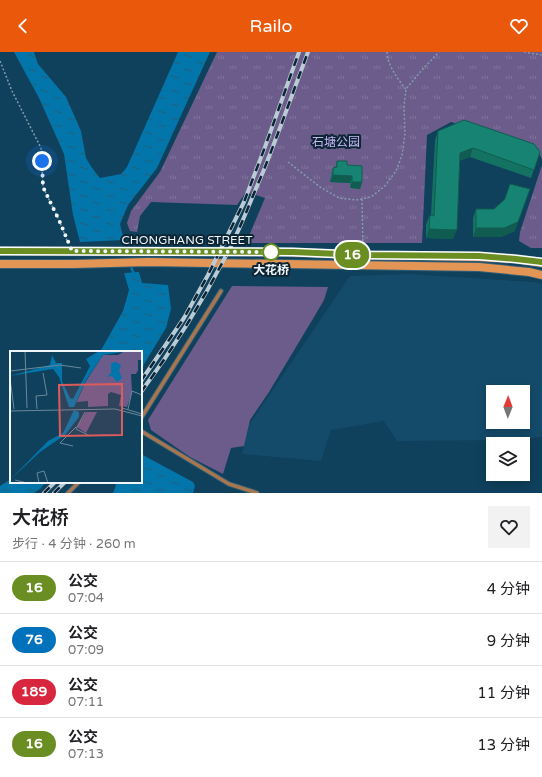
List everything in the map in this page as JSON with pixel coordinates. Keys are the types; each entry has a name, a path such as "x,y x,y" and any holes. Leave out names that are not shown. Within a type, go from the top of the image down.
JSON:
{"main road":[{"name":"CHONGHANG STREET","path":"0,251 270,252 363,255 479,256 542,262"},
{"name":"CHONGHANG STREET","path":"0,264 148,262 479,267 529,272 542,275"}],"lane":[{"path":"142,416 221,292"},
{"path":"142,432 229,484 257,493"},
{"path":"68,493 78,483"}],"path":[{"path":"387,52 387,57 398,80 406,89"},
{"path":"288,162 320,187 339,198 356,200 371,197 385,186 396,171 402,155 405,134 404,106 406,89 440,52"},
{"path":"524,52 542,55"},
{"path":"0,61 12,91 41,148 43,187 72,251"},
{"path":"362,199 363,255"}],"shaded area":[{"path":"409,274 533,282 542,284 542,437 486,437 486,440 397,441 384,421 331,430 321,461 242,454 249,425 350,276"}],"green space":[{"name":"石塘公园","path":"217,52 542,52 542,159 537,149 451,122 427,135 422,243 246,243 265,198 246,192 237,205 151,202 140,216 137,232 130,231 127,223 131,211 160,172"},
{"path":"542,165 542,248 531,248 519,241 520,232"},
{"path":"232,286 328,287 324,300 269,392 250,420 244,446 231,448 223,474 190,457 151,430 148,420"}],"water":[{"path":"14,52 34,52 38,64 66,97 81,131 86,158 100,178 121,174 127,167 178,52 210,52 157,168 128,205 120,224 124,240 80,242 73,215 64,154 39,98"},
{"path":"139,272 142,283 168,285 171,309 166,328 142,367 142,351 101,351 123,311 129,290 124,273"},
{"path":"142,455 193,482 195,486 193,493 113,493 117,483 142,483"},
{"path":"10,480 10,483 45,483 34,493 0,493 0,486"}],"building":[{"path":"464,120 534,144 540,152 534,170 473,148 460,153 457,230 429,229 430,215 434,216 438,131"},
{"path":"337,161 347,161 347,165 362,166 362,182 352,182 352,176 333,175 333,168 337,167"},
{"path":"510,184 530,189 518,222 504,228 476,228 476,209 494,209 505,199"}],"waterway":[{"path":"131,267 134,274"}],"railway":[{"path":"142,380 184,318 208,275 244,202 299,52"},
{"path":"142,391 190,319 213,281 233,242 263,172 308,52"},
{"path":"44,493 54,483"},
{"path":"54,493 64,483"}],"bus line":[{"name":"16","path":"0,251 293,252 444,257 479,256 542,262"}],"place":[{"name":"大花桥","path":"271,252"}],"route":[{"path":"42,161 43,187 72,251 271,252"}]}
